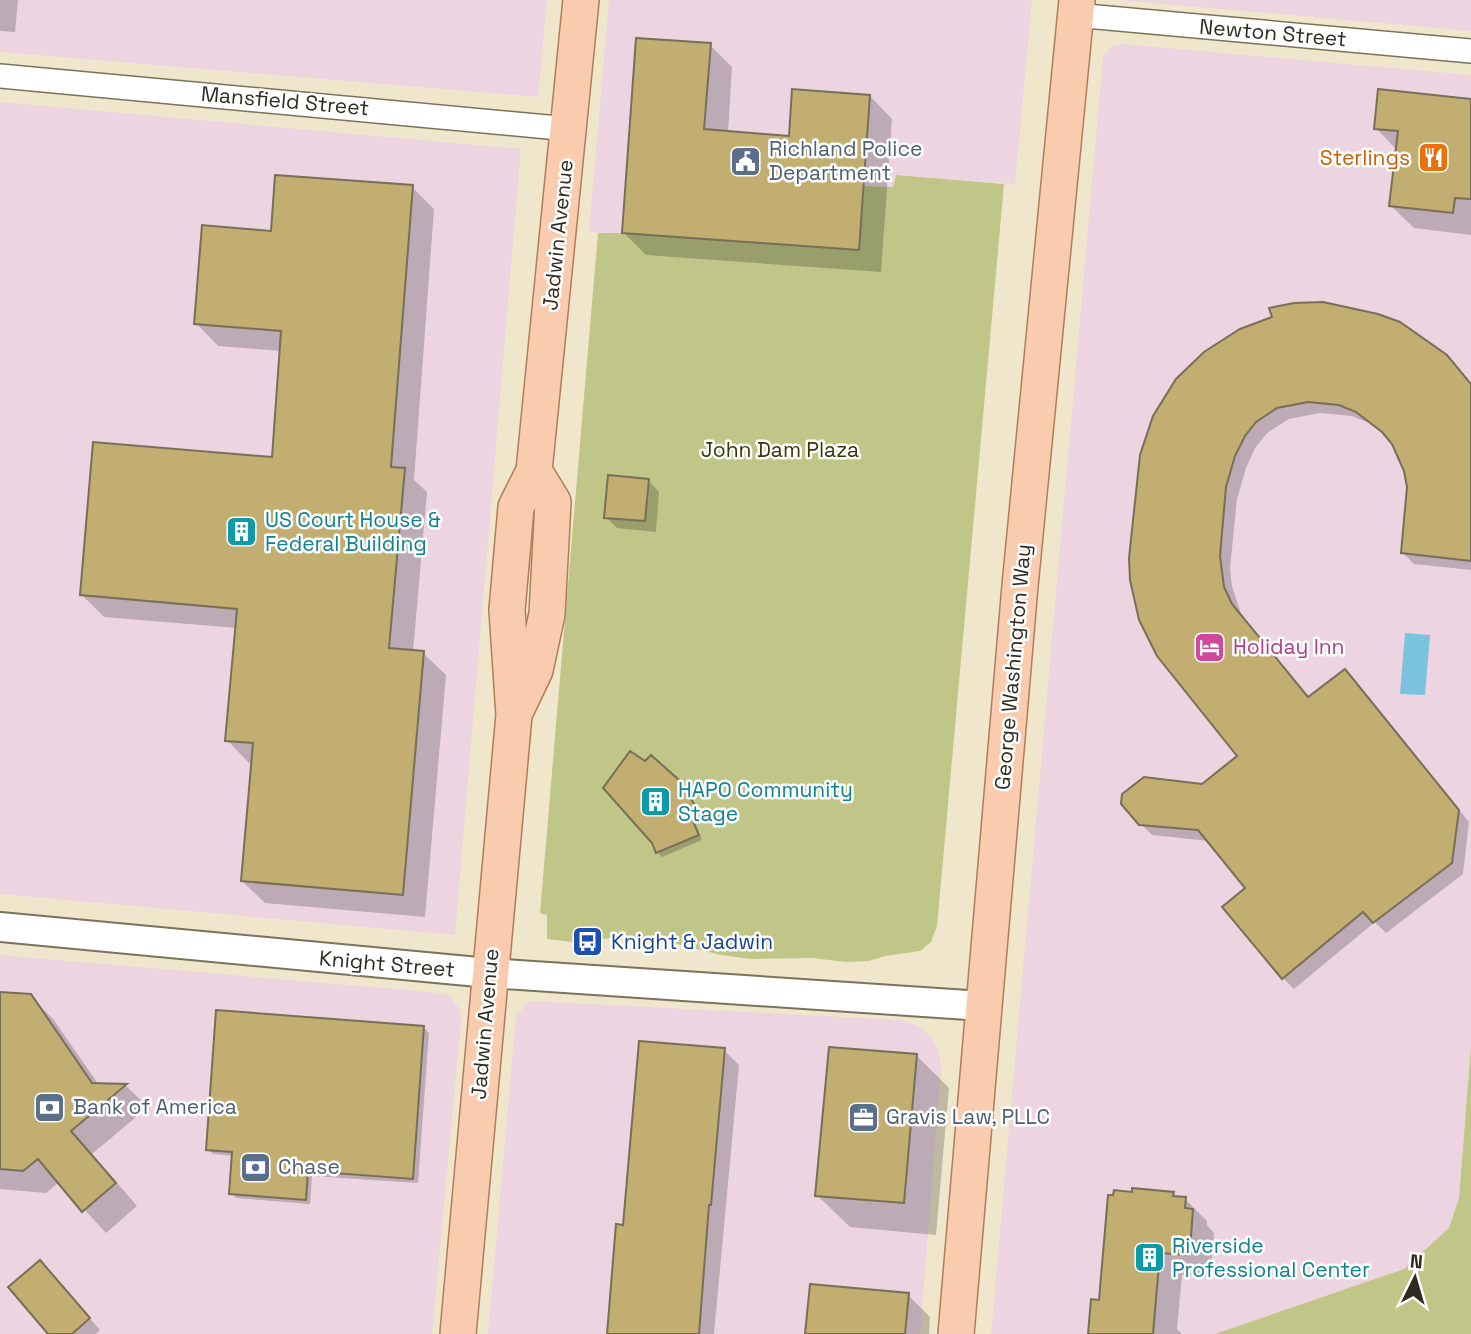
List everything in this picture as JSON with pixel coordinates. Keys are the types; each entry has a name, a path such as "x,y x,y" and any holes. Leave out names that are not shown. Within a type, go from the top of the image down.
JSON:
{"main road":[{"name":"Jadwin Avenue","path":"458,1334 514,715 535,670 547,614 553,502 534,471 582,0"},
{"name":"George Washington Way","path":"956,1334 1020,586 1076,7"}],"street":[{"name":"Newton Street","path":"1076,7 1471,51"},
{"name":"Mansfield Street","path":"0,76 569,129"},
{"name":"Knight Street","path":"0,928 489,973 983,1006"}],"shaded area":[{"path":"0,0 547,0 538,97 0,52"},
{"path":"609,0 1032,0 1015,184 896,175 894,187 864,186 859,250 589,232"},
{"path":"1471,0 1471,31 1129,1"},
{"path":"1122,44 1471,75 1471,1046 1459,1198 1449,1228 1404,1269 1215,1334 991,1334 1103,57 1111,46"},
{"path":"0,102 521,149 455,935 0,894"},
{"path":"0,955 449,995 460,1010 461,1022 432,1334 0,1334"},
{"path":"530,1001 902,1020 920,1027 932,1038 939,1052 941,1067 920,1334 488,1334 516,1015"}],"green space":[{"name":"John Dam Plaza","path":"896,175 1004,184 937,926 931,942 920,951 869,961 846,962 812,958 751,959 677,944 611,938 573,942 547,939 547,915 540,913 598,233 858,250 864,186 893,187"},
{"path":"1471,1046 1471,1334 1215,1334 1404,1269 1449,1228 1459,1198"}],"water":[{"path":"1405,633 1430,635 1425,695 1400,694"}],"building":[{"name":"Richland Police Department","path":"636,38 711,43 704,129 789,136 792,89 870,95 859,250 622,233"},
{"name":"Sterlings","path":"1378,89 1471,99 1471,199 1455,198 1453,213 1389,206 1398,131 1374,129"},
{"name":"US Court House & Federal Building","path":"275,175 413,185 391,467 405,468 389,648 424,651 403,895 241,881 253,743 225,741 237,609 80,595 93,442 272,457 281,331 194,324 202,225 271,231"},
{"name":"Holiday Inn","path":"1323,302 1378,314 1400,322 1447,355 1471,384 1471,561 1401,553 1407,487 1404,471 1392,444 1382,432 1356,412 1339,405 1308,402 1277,408 1256,422 1235,456 1226,487 1220,556 1224,587 1232,604 1308,697 1345,669 1459,810 1452,863 1373,923 1363,912 1282,979 1222,907 1245,888 1198,830 1139,825 1121,804 1122,794 1144,777 1202,784 1237,756 1157,656 1139,620 1130,580 1129,558 1140,455 1153,416 1176,379 1204,352 1221,341 1240,329 1272,317 1269,308 1294,303"},
{"path":"608,475 649,479 645,521 604,518"},
{"name":"HAPO Community Stage","path":"630,751 645,761 651,755 679,780 699,812 691,817 699,835 656,853 652,843 603,788"},
{"name":"Bank of America","path":"0,992 31,994 92,1083 127,1084 71,1131 116,1183 82,1212 38,1159 23,1171 0,1169"},
{"path":"216,1010 424,1026 413,1179 308,1171 306,1200 229,1194 232,1152 206,1150"},
{"path":"639,1041 725,1048 699,1334 607,1334 616,1224 623,1225"},
{"path":"829,1047 917,1054 904,1203 815,1196"},
{"name":"Riverside Professional Center","path":"1132,1188 1174,1192 1173,1196 1186,1197 1185,1208 1193,1209 1190,1250 1188,1255 1160,1253 1153,1334 1088,1334 1091,1299 1099,1300 1108,1195 1113,1195 1114,1190 1132,1192"},
{"path":"40,1260 90,1318 72,1334 48,1334 8,1287"},
{"path":"810,1284 909,1293 905,1334 805,1334"}],"place":[{"name":"Sterlings","path":"1433,158"},
{"name":"Richland Police Department","path":"746,161"},
{"name":"US Court House & Federal Building","path":"242,532"},
{"name":"Holiday Inn","path":"1210,647"},
{"name":"HAPO Community Stage","path":"655,802"},
{"name":"Knight & Jadwin","path":"588,942"},
{"name":"Bank of America","path":"50,1107"},
{"name":"Gravis Law, PLLC","path":"863,1117"},
{"name":"Chase","path":"255,1167"},
{"name":"Riverside Professional Center","path":"1149,1258"}]}
